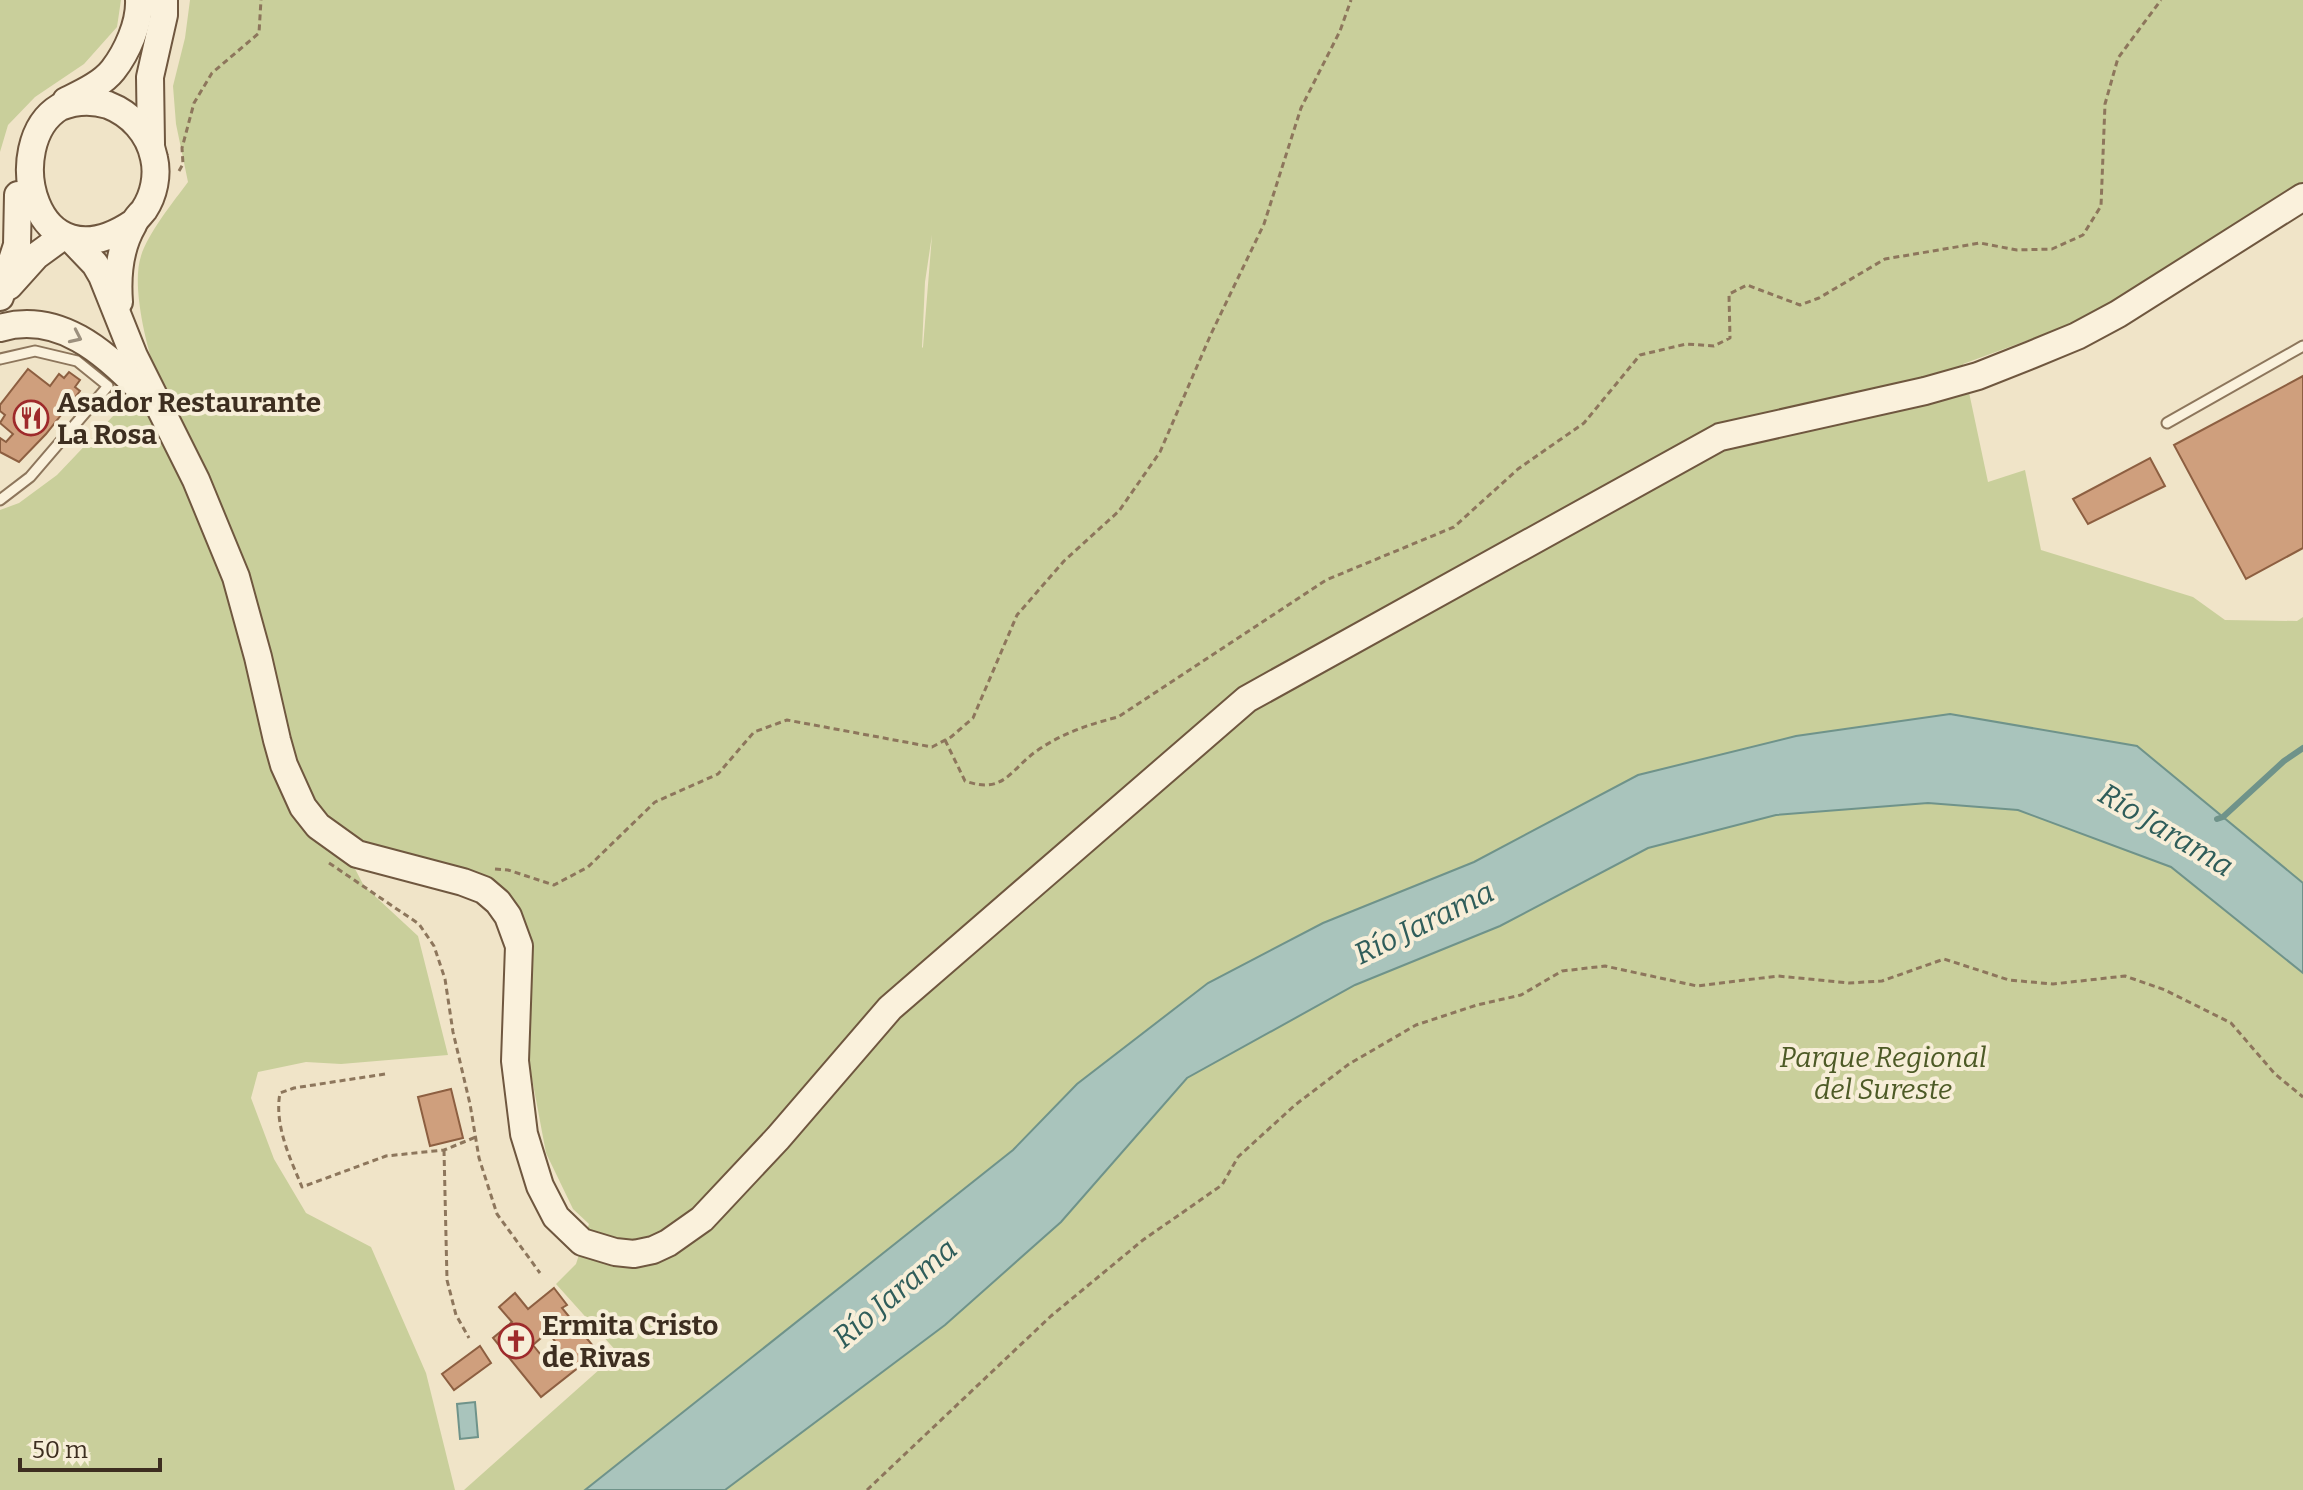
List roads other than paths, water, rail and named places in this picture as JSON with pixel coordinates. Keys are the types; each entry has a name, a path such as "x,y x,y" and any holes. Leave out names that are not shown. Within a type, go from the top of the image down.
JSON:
{"main road":[{"path":"1,296 17,245 16,169 26,135 51,110 95,85 112,71 131,36 139,0"},
{"path":"122,329 118,264 133,223 149,201 156,175 151,147 149,99 164,0"},
{"path":"51,110 86,101 102,103 132,119 151,147"},
{"path":"18,187 34,218 89,257 102,276 122,329 196,480 236,577 284,765 303,807 334,840 357,854 463,882 484,890 498,902 508,916 519,946 516,1073 524,1134 540,1186 556,1217 582,1242 599,1249 634,1254 668,1243 702,1219 778,1138 890,1008 1247,699 1720,437 1925,391 1978,376 2031,355 2077,336 2118,314 2303,197"},
{"path":"1,296 36,256 67,239 94,241 115,235 133,223"},
{"path":"0,328 23,324 71,333 110,359 143,391 166,420"}],"lane":[{"path":"2167,423 2303,346"},
{"path":"0,359 35,351 77,361 108,386 30,477 0,500"}],"water":[{"name":"Río Jarama","path":"1950,714 2137,746 2303,883 2303,973 2171,867 2018,810 1928,803 1776,815 1648,848 1500,926 1355,985 1187,1078 1061,1222 945,1325 725,1490 585,1490 1013,1150 1077,1084 1208,983 1323,923 1474,862 1638,775 1796,736"},
{"path":"475,1402 478,1437 460,1439 457,1404"}],"waterway":[{"path":"2217,819 2303,748"}],"place":[{"name":"Asador Restaurante La Rosa","path":"31,418"},
{"name":"Ermita Cristo de Rivas","path":"516,1341"}],"park label":[{"name":"Parque Regional del Sureste","path":"1883,1073"}]}
